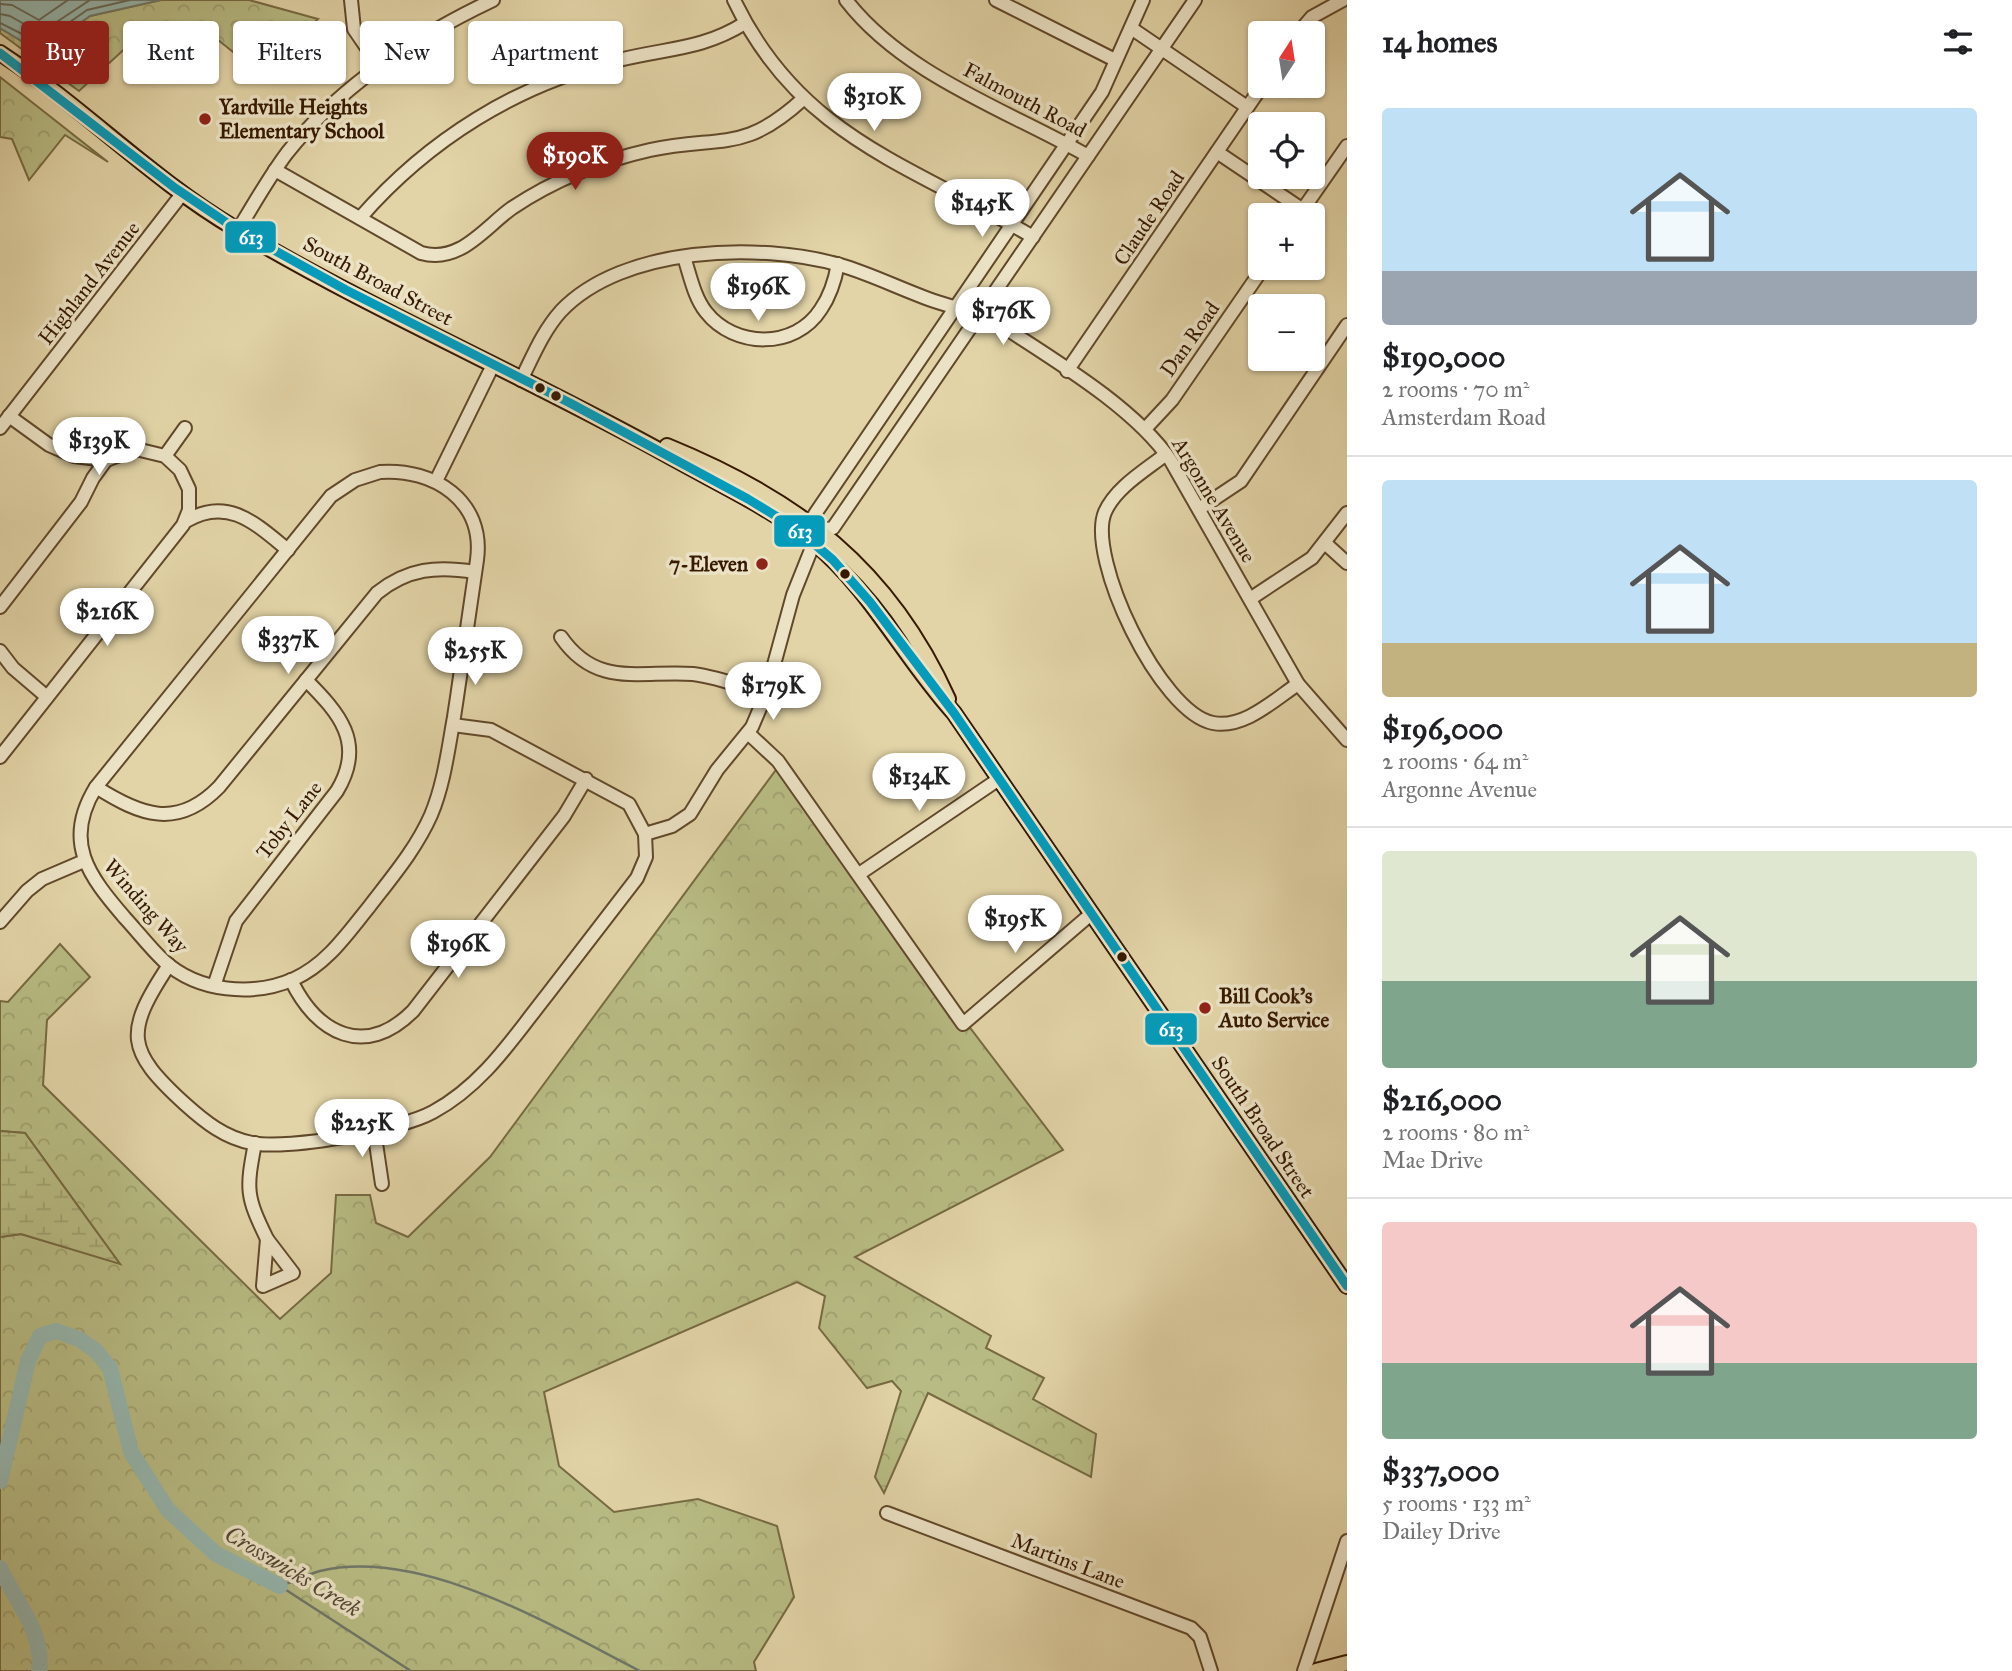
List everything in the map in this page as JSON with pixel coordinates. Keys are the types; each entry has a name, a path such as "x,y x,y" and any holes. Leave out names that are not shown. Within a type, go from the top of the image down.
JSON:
{"main road":[{"name":"South Broad Street","path":"0,53 60,96 182,194 238,230 521,380 614,425 737,476 871,580 899,614 910,642 954,713 1347,1286"},
{"name":"South Broad Street","path":"817,536 892,629 910,642"},
{"path":"892,629 899,614"},
{"path":"1316,1671 1347,1663"}],"street":[{"path":"351,0 354,29 360,38"},
{"path":"452,21 493,0"},
{"path":"734,0 745,23 772,65 803,99 858,143 1032,237"},
{"name":"Falmouth Road","path":"846,0 880,37 912,62 1088,156"},
{"path":"996,0 1115,60"},
{"path":"645,834 672,826 690,814 717,770 748,733 766,694 787,613 817,536 816,514 1102,92 1143,0"},
{"path":"817,536 833,528 1195,0"},
{"path":"1308,21 1343,0"},
{"path":"360,218 422,155 475,119 509,101 598,65 709,43 745,23"},
{"path":"1131,28 1247,107"},
{"path":"238,230 275,170 314,124 360,84"},
{"name":"Claude Road","path":"1067,371 1253,98"},
{"path":"275,170 421,253 450,254 467,245 520,203 572,175 652,150 741,139 770,127 803,99"},
{"path":"1308,203 1347,146"},
{"path":"1217,152 1287,203"},
{"name":"Highland Avenue","path":"0,428 182,194"},
{"path":"521,380 550,325 572,300 613,276 684,257 764,253 838,264 954,310 981,312"},
{"path":"684,257 698,299 712,319 741,337 765,340 788,335 817,315 829,294 838,264"},
{"name":"Dan Road","path":"1145,429 1172,400 1255,280"},
{"name":"Argonne Avenue","path":"981,312 1145,429 1166,454 1298,684 1347,740"},
{"path":"1199,509 1241,481 1347,325"},
{"path":"436,481 493,365"},
{"path":"9,416 63,452 106,460 136,449 165,456 180,470 189,489 186,521"},
{"path":"165,456 185,428"},
{"path":"1166,454 1111,502 1100,532 1103,553 1142,652 1177,701 1192,714 1211,723 1240,721 1298,684"},
{"path":"0,607 81,502 106,460"},
{"name":"Winding Way","path":"393,471 417,474 436,481 457,495 472,517 478,540 453,725 439,795 410,854 335,949 310,970 292,980 249,989 214,986 169,965 93,881 84,861 82,822 96,787 331,496 355,480 393,471"},
{"path":"0,757 186,521 216,510 238,514 288,550"},
{"path":"1250,599 1299,569 1325,544 1347,513"},
{"path":"1325,544 1347,563"},
{"path":"96,787 125,806 145,813 174,813 199,804 219,788 377,593 388,583 427,568 475,572"},
{"path":"561,637 573,655 613,673 645,676 695,674 766,694"},
{"path":"0,651 13,668 47,697"},
{"name":"Toby Lane","path":"214,986 221,957 236,921 337,791 348,766 348,742 341,719 306,680"},
{"path":"169,965 143,1009 138,1035 142,1057 154,1075 203,1120 230,1136 255,1143 288,1144 374,1130 400,1125 434,1112 461,1094 492,1065 637,878 646,857 645,834 629,804 491,730 453,725"},
{"path":"748,733 778,761 963,1024 1091,914"},
{"path":"292,980 309,1012 327,1027 361,1036 394,1027 413,1010 564,816 586,779"},
{"path":"859,874 999,779"},
{"path":"0,922 27,891 42,879 84,861"},
{"path":"374,1130 382,1184"},
{"path":"255,1143 247,1184 248,1196 267,1239"},
{"name":"Martins Lane","path":"887,1513 1191,1628 1199,1637 1211,1671"},
{"path":"1304,1671 1347,1541"}],"green space":[{"path":"161,0 249,0 318,19 233,21 233,52 219,41 219,21 123,21 123,50 109,63 109,21 83,21 90,16"},
{"path":"0,28 21,41 21,48 0,33"},
{"path":"0,77 108,162 65,135 29,180 12,139 0,137"},
{"path":"69,84 87,84 79,91"},
{"path":"781,763 933,979 1063,1150 855,1257 991,1336 986,1348 1044,1378 1033,1399 1096,1434 1091,1477 928,1393 884,1493 875,1477 901,1391 892,1381 867,1388 819,1328 825,1296 797,1282 544,1392 559,1466 614,1512 698,1499 777,1526 794,1597 754,1662 756,1671 0,1671 0,1237 21,1234 119,1263 25,1133 0,1131 0,1001 8,1002 60,944 90,977 47,1020 43,1085 280,1319 331,1273 336,1195 370,1195 376,1223 408,1237 490,1157"},
{"path":"0,1131 25,1133 120,1264 21,1234 0,1237"}],"water":[{"path":"0,0 161,0 90,16 83,21 21,21 21,41 0,28"}],"waterway":[{"name":"Crosswicks Creek","path":"0,1481 28,1361 40,1336 56,1331 79,1339 96,1351 110,1368 131,1452 168,1510 216,1554 280,1586"},
{"path":"280,1586 320,1571 359,1567 401,1570 443,1580 485,1595 527,1613 640,1671"},
{"name":"Crosswicks Creek","path":"0,1568 38,1644 39,1671"},
{"name":"Crosswicks Creek","path":"280,1586 411,1671"}],"transit line":[{"name":"613","path":"0,53 175,188 236,229 346,290 570,403 748,499 797,529 833,560 870,602 954,713 1347,1286"}],"place":[{"name":"Yardville Heights Elementary School","path":"205,119"},
{"name":"7-Eleven","path":"762,564"},
{"name":"Bill Cook's Auto Service","path":"1205,1008"}]}
